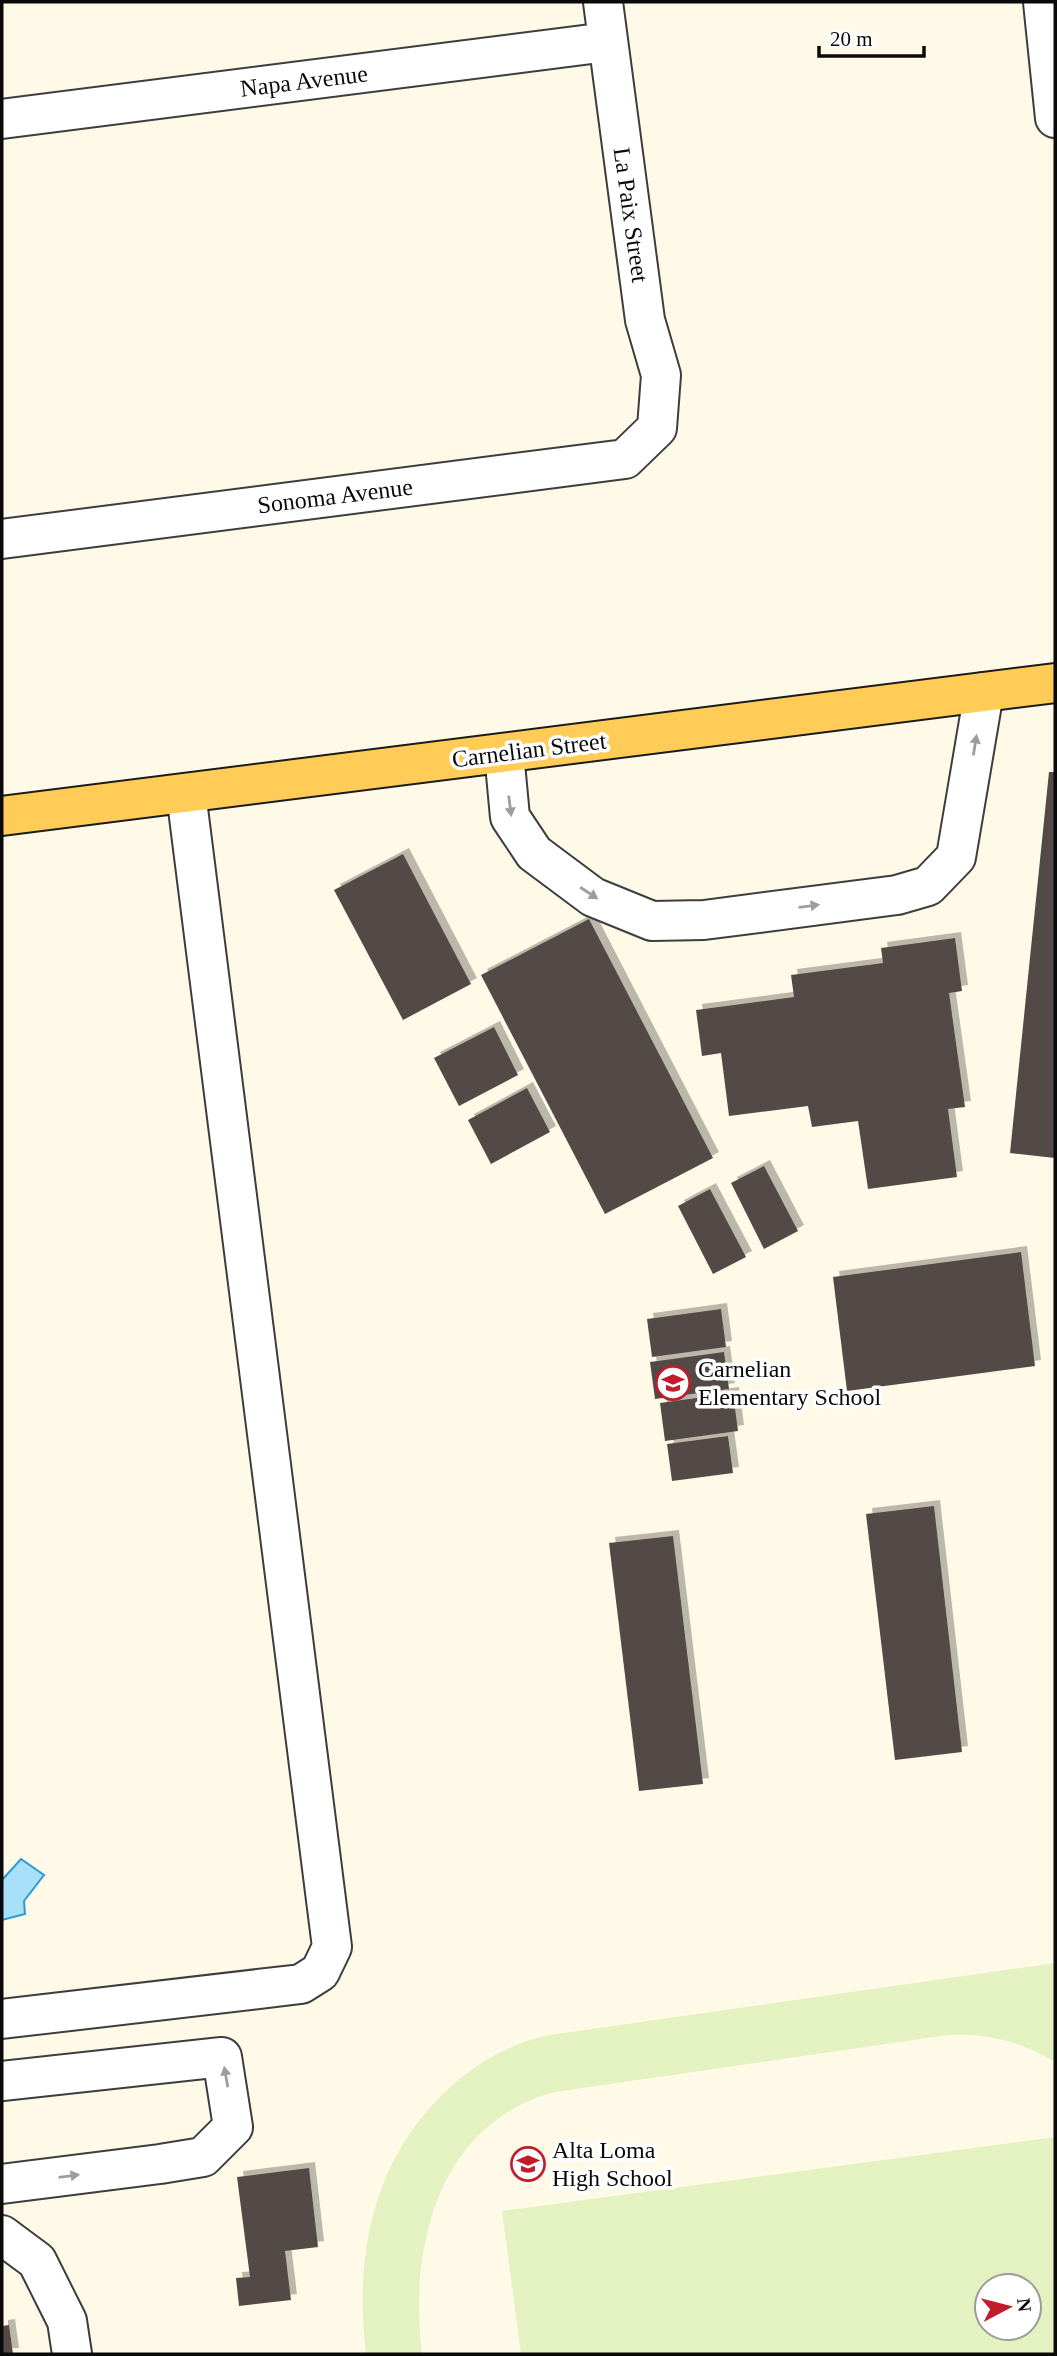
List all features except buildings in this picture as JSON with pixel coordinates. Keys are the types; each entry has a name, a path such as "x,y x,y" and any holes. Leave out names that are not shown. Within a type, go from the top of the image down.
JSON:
{"main road":[{"name":"Carnelian Street","path":"2,816 1055,682"}],"street":[{"name":"La Paix Street","path":"603,2 645,320 661,375 657,428"},
{"path":"1043,2 1054,104"},
{"name":"Napa Avenue","path":"2,120 607,42"},
{"name":"Sonoma Avenue","path":"2,540 625,459 657,428"},
{"path":"504,753 510,817 534,853 593,897 652,921 704,920 746,915 897,895 928,886 956,857 984,692"},
{"path":"2,2019 301,1984 320,1972 332,1947 186,793"},
{"path":"2,2081 222,2057 233,2126 203,2157 2,2184"},
{"path":"2,2235 37,2261 67,2321 72,2354"}],"green space":[{"path":"1055,1963 1055,2062 1004,2040 948,2035 555,2092 515,2108 483,2131 458,2161 439,2195 427,2233 421,2273 419,2314 422,2354 366,2354 363,2278 367,2242 388,2172 406,2140 428,2110 455,2083 488,2059 523,2042 549,2035"},
{"path":"1055,2137 1055,2354 521,2354 502,2211"}],"water":[{"path":"21,1859 44,1875 24,1901 25,1914 2,1920 2,1880"}],"place":[{"name":"Carnelian Elementary School","path":"673,1383"},
{"name":"Alta Loma High School","path":"528,2164"}]}
